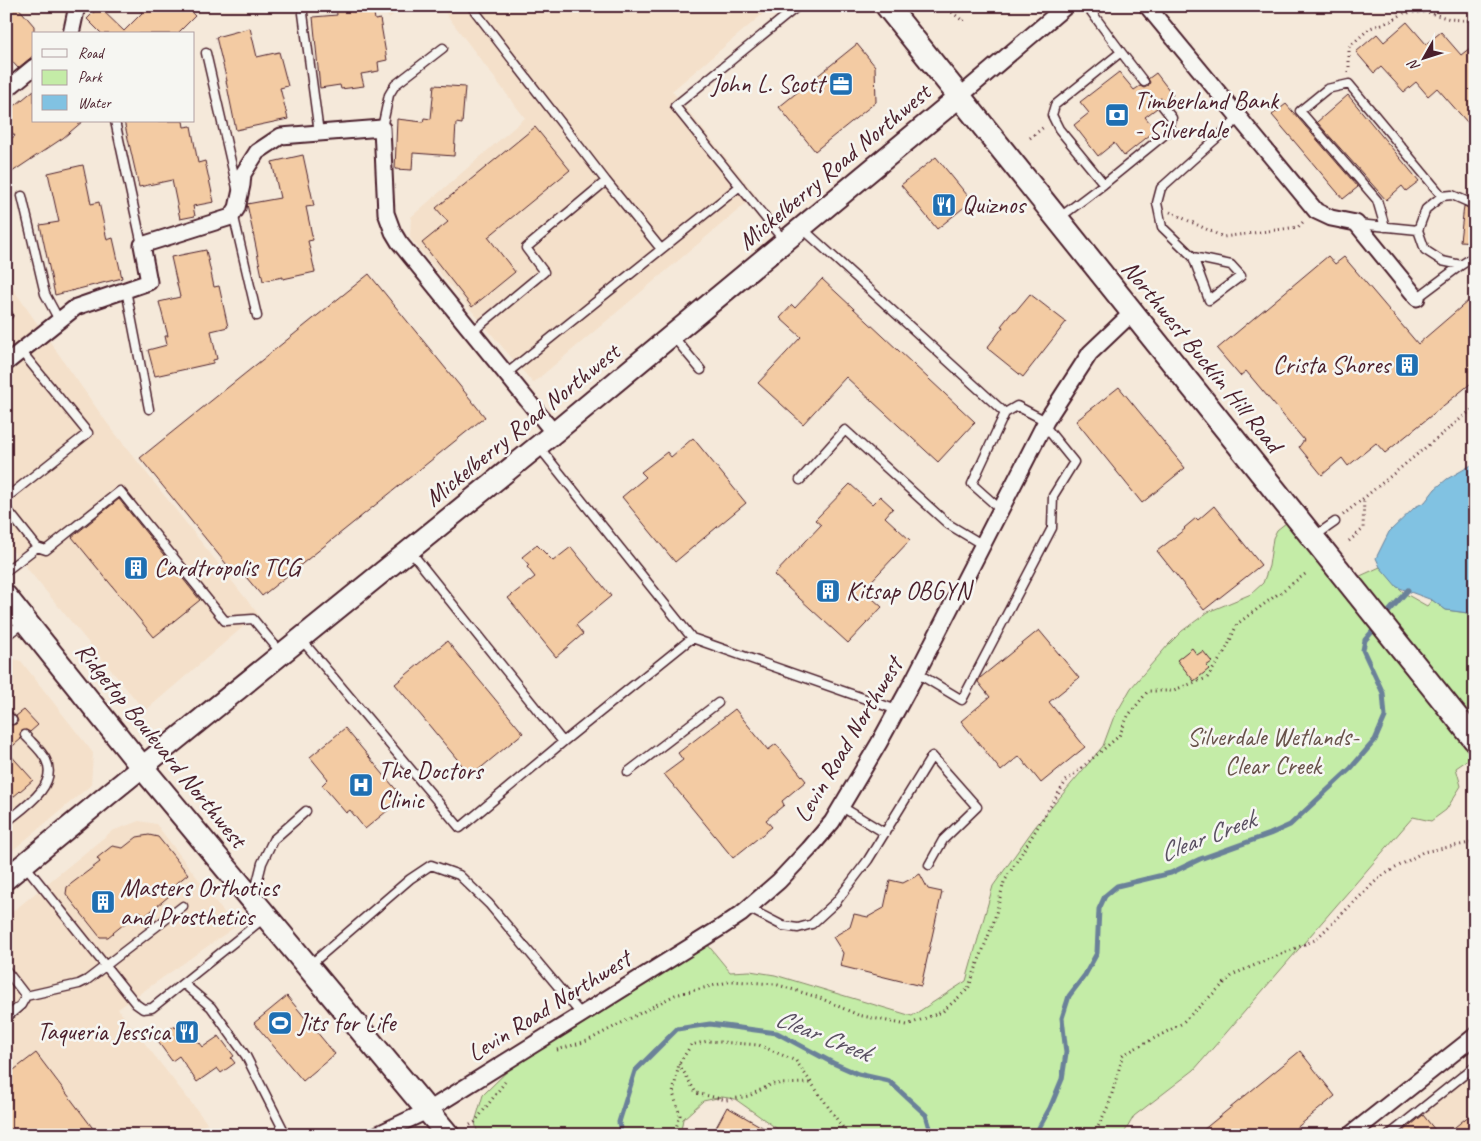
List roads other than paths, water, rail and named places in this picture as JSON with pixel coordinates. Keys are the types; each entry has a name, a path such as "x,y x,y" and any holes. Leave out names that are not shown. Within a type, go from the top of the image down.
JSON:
{"main road":[{"name":"Northwest Bucklin Hill Road","path":"887,6 1475,740"},
{"name":"Ridgetop Boulevard Northwest","path":"6,597 142,767 426,1111 448,1135"}],"street":[{"path":"71,32 76,6"},
{"name":"Mickelberry Road Northwest","path":"6,879 554,433 1066,6"},
{"path":"1147,6 1316,211 1331,218 1356,223 1417,298"},
{"path":"6,90 32,69"},
{"path":"6,363 76,307 149,282 142,245 231,217 237,208 240,198 243,174 257,152 281,136 382,128 386,213 393,232 399,242 554,433"},
{"name":"Levin Road Northwest","path":"376,1135 426,1111 720,928 779,882 798,862 832,822 842,807 897,710 1045,423 1090,353 1132,313"},
{"path":"1350,1135 1475,1036"}],"lane":[{"path":"302,6 319,133"},
{"path":"471,6 661,249"},
{"path":"785,242 675,106 798,6"},
{"path":"1087,6 1144,82"},
{"path":"382,128 389,95 395,85 443,48"},
{"path":"1104,184 1059,129 1052,116 1055,105 1121,52"},
{"path":"206,53 240,198"},
{"path":"1385,227 1377,200 1300,111 1327,89 1349,84 1442,196"},
{"path":"1057,219 1168,132 1172,118 1161,104"},
{"path":"1193,257 1231,265 1240,276 1209,300 1193,257 1162,227 1157,203 1161,188 1239,118"},
{"path":"115,122 142,245"},
{"path":"472,332 544,272 526,248 606,181"},
{"path":"506,374 740,186"},
{"path":"1461,265 1442,261 1425,250 1418,230 1426,209 1442,196 1452,195 1475,205"},
{"path":"22,196 45,294 59,320"},
{"path":"234,213 257,316"},
{"path":"1356,223 1418,230"},
{"path":"802,228 1005,413"},
{"path":"1417,298 1469,260 1475,253"},
{"path":"126,290 149,409"},
{"path":"672,335 700,370"},
{"path":"6,498 88,433 21,351"},
{"path":"917,674 962,700 1052,528 1053,496 1074,462 1045,423 1017,406 1005,413 972,484 1001,510"},
{"path":"800,480 844,430 948,524 983,545"},
{"path":"538,446 692,638 897,710"},
{"path":"6,508 37,547 46,550 120,491 225,621 253,619 282,654"},
{"path":"1314,538 1334,522"},
{"path":"6,572 37,547"},
{"path":"410,550 563,742"},
{"path":"6,636 26,621"},
{"path":"301,639 460,828 692,638"},
{"path":"628,772 718,703"},
{"path":"6,822 41,793 46,786 48,769 46,760 25,736"},
{"path":"748,908 783,926 798,928 812,924 836,902 868,860 932,756 977,807 943,840 929,865"},
{"path":"842,807 885,833"},
{"path":"24,864 136,1004 143,1009 152,1008 184,984 259,909 262,863 273,840 306,812"},
{"path":"308,967 410,879 432,865 459,875 471,886 582,1014"},
{"path":"6,1018 21,1005 26,996 80,984 183,906"},
{"path":"6,970 26,996"},
{"path":"184,984 211,1007 246,1056 286,1135"},
{"path":"1389,1135 1475,1066"}],"water":[{"path":"1475,463 1475,614 1446,610 1432,600 1397,587 1380,567 1376,558 1389,532 1415,507 1425,502 1435,489 1447,479"}],"waterway":[{"name":"Clear Creek","path":"1384,617 1408,590"},
{"name":"Clear Creek","path":"1035,1135 1050,1108 1062,1079 1066,1053 1062,1018 1069,996 1085,975 1097,953 1099,909 1105,896 1117,886 1171,873 1200,859 1290,825 1351,768 1375,740 1385,717 1383,693 1363,650 1365,640 1377,626"},
{"name":"Clear Creek","path":"621,1135 619,1122 635,1071 677,1029 710,1024 777,1033 858,1074 889,1081 926,1115 932,1135"}],"place":[{"name":"John L. Scott","path":"841,84"},
{"name":"Timberland Bank - Silverdale","path":"1117,115"},
{"name":"Quiznos","path":"944,205"},
{"name":"Crista Shores","path":"1407,365"},
{"name":"Cardtropolis TCG","path":"136,568"},
{"name":"Kitsap OBGYN","path":"828,591"},
{"name":"The Doctors Clinic","path":"361,785"},
{"name":"Masters Orthotics and Prosthetics","path":"103,902"},
{"name":"Jits for Life","path":"280,1023"},
{"name":"Taqueria Jessica","path":"187,1032"}],"park label":[{"name":"Silverdale Wetlands- Clear Creek","path":"1273,752"}]}
